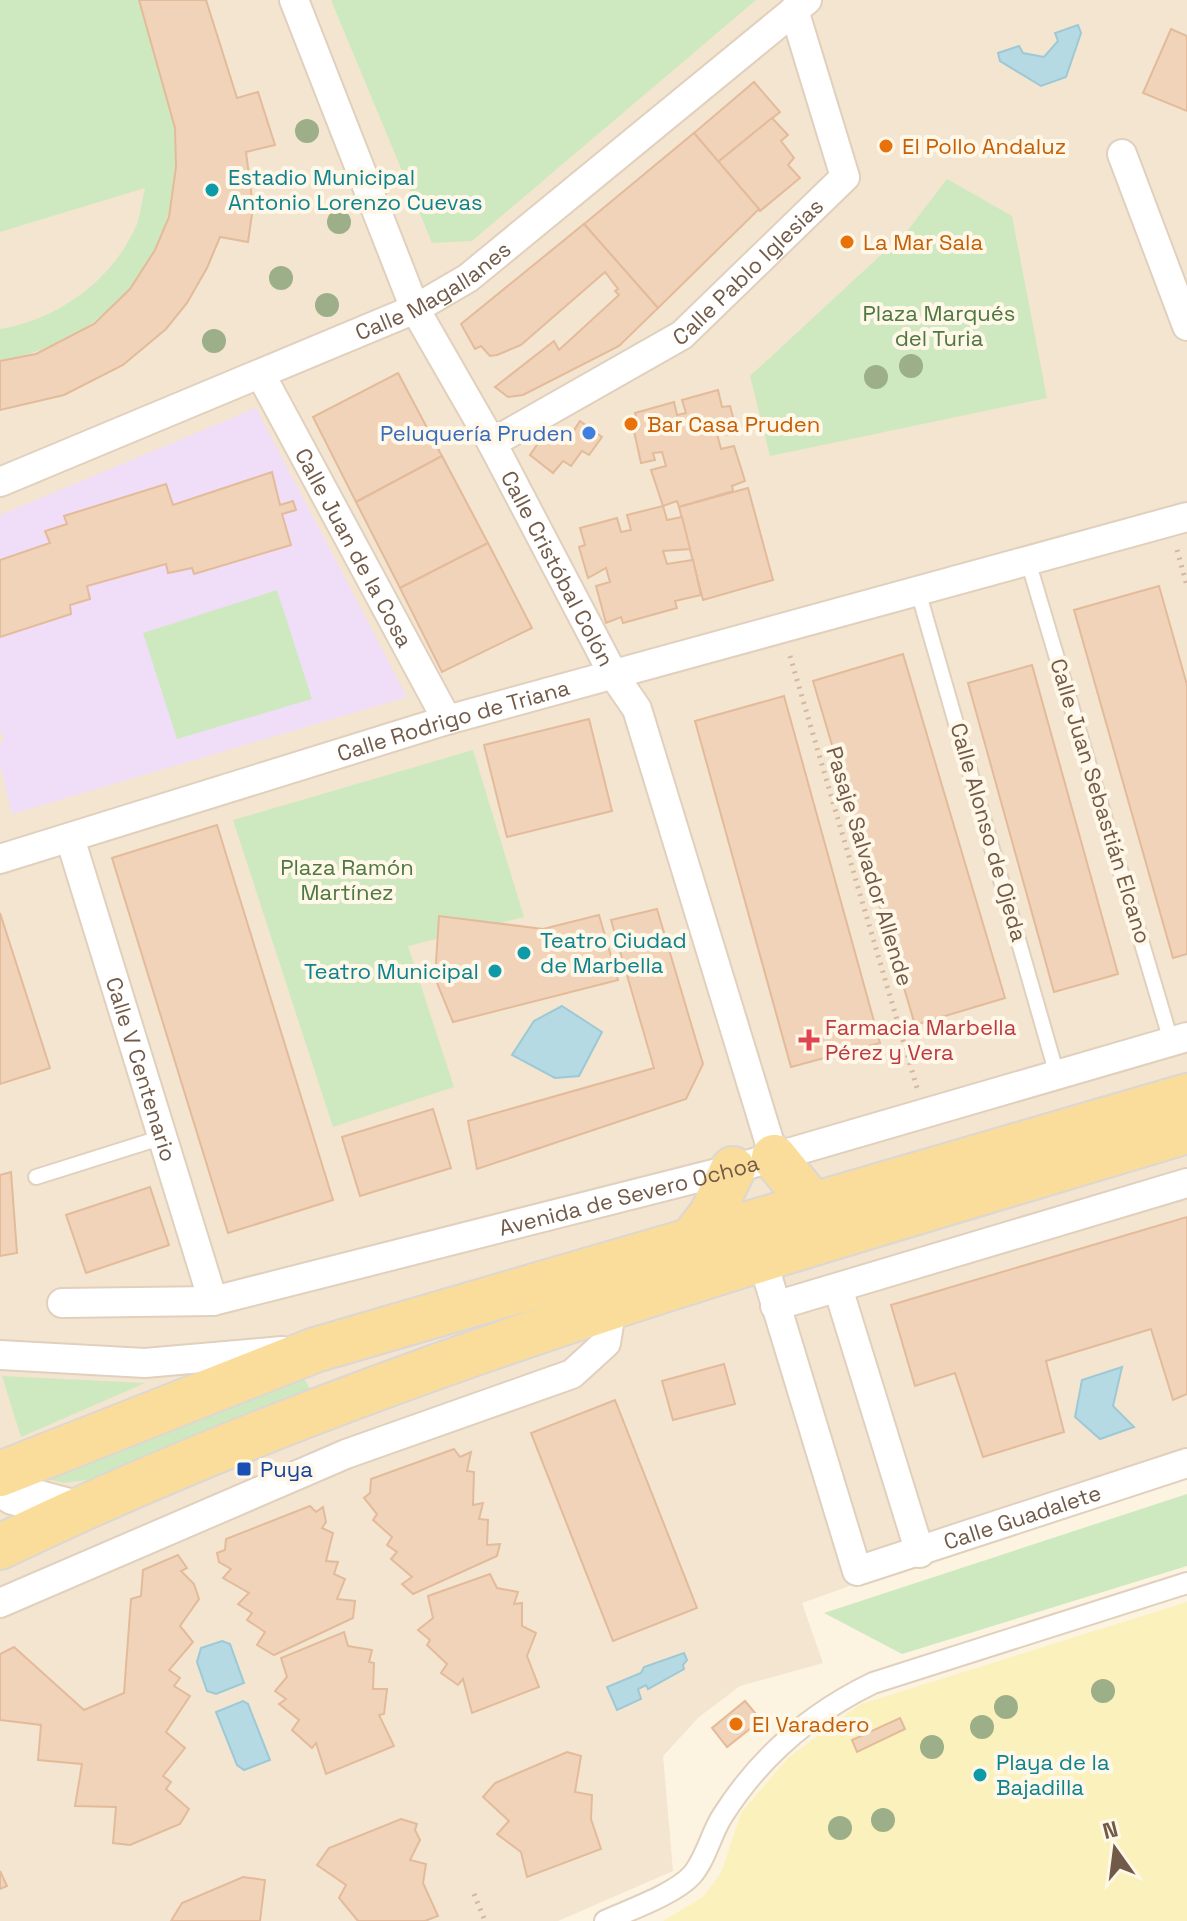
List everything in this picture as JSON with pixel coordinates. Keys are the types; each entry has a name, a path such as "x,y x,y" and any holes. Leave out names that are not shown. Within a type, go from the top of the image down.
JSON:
{"main road":[{"path":"0,1474 315,1350 1187,1096"},
{"path":"0,1547 148,1477 253,1435 612,1305 1187,1131"},
{"path":"774,1157 813,1205"},
{"path":"691,1241 711,1215 733,1169"},
{"path":"0,1484 13,1494 76,1511"}],"street":[{"name":"Calle Cristóbal Colón","path":"294,0 415,309 492,443 613,674 637,709 774,1157"},
{"name":"Calle Magallanes","path":"0,482 415,309 468,278 800,5"},
{"name":"Calle Pablo Iglesias","path":"492,443 682,335 845,177 800,5"},
{"path":"1122,154 1187,326"},
{"name":"Calle Juan de la Cosa","path":"261,375 447,720"},
{"name":"Calle Rodrigo de Triana","path":"0,859 447,720 1178,520"},
{"name":"Calle V Centenario","path":"70,838 213,1301"},
{"name":"Avenida de Severo Ochoa","path":"62,1303 213,1301 733,1169 1179,1039"},
{"path":"762,1259 775,1306 1187,1183"},
{"path":"838,1288 920,1553"},
{"path":"0,1603 346,1454 572,1374 606,1343 612,1305"},
{"name":"Calle Guadalete","path":"775,1306 857,1571 920,1553 1187,1463"},
{"path":"0,1355 145,1363 315,1350"},
{"path":"605,1921 676,1887 693,1875 721,1817 749,1777 807,1721 834,1702 873,1683 1187,1583"}],"lane":[{"name":"Calle Juan Sebastián Elcano","path":"1028,561 1179,1039"},
{"name":"Calle Alonso de Ojeda","path":"918,591 1057,1075"},
{"path":"36,1177 163,1137"}],"path":[{"path":"1178,520 1187,586"},
{"name":"Pasaje Salvador Allende","path":"782,628 925,1114"},
{"path":"474,1894 485,1921"}],"shaded area":[{"path":"0,0 1187,0 1187,1465 802,1603 823,1663 740,1686 699,1717 663,1756 673,1871 558,1921 0,1921"},
{"path":"256,408 407,697 12,814 0,765 0,743 4,741 0,728 0,515"}],"green space":[{"path":"0,0 139,0 169,96 175,129 176,172 169,212 155,249 135,281 109,310 77,333 41,350 0,361 0,329 43,317 63,306 82,294 114,262 137,224 145,188 0,232"},
{"path":"331,0 756,0 472,241 432,243"},
{"name":"Plaza Marqués del Turia","path":"947,179 1012,216 1047,398 770,456 750,376 908,230"},
{"path":"277,590 312,699 177,739 143,633"},
{"name":"Plaza Ramón Martínez","path":"473,750 524,917 408,946 454,1087 333,1127 233,820"},
{"path":"2,1376 145,1383 21,1437"},
{"path":"304,1378 311,1391 95,1479 63,1483 44,1478"},
{"path":"1187,1494 1187,1566 902,1654 824,1613"}],"sand":[{"name":"Playa de la Bajadilla","path":"1187,1602 1187,1921 663,1921 703,1897 721,1873 741,1813 788,1758 861,1704"}],"water":[{"path":"1078,25 1081,33 1066,77 1041,86 1000,61 998,53 1019,46 1023,53 1044,57 1058,41 1055,33"},
{"path":"562,1006 602,1032 579,1076 555,1078 512,1055 534,1021"},
{"path":"1122,1367 1113,1406 1134,1427 1100,1439 1075,1417 1082,1380"},
{"path":"222,1641 230,1644 244,1683 216,1694 207,1691 197,1662 201,1648"},
{"path":"684,1653 687,1660 684,1669 648,1689 646,1685 638,1689 641,1699 617,1710 607,1687 641,1673 644,1667"},
{"path":"243,1701 248,1704 270,1760 244,1770 237,1765 216,1712"}],"building":[{"name":"Estadio Municipal Antonio Lorenzo Cuevas","path":"139,0 206,0 237,98 258,92 275,145 246,152 253,207 248,242 220,237 187,303 166,329 123,365 64,395 0,410 0,361 36,354 94,324 130,289 155,250 169,217 176,167 175,128"},
{"path":"1171,29 1187,36 1187,111 1143,93"},
{"path":"754,82 780,112 718,162 694,133"},
{"path":"772,118 788,135 781,141 794,158 788,165 800,178 760,211 718,162"},
{"path":"694,133 759,209 658,308 584,224"},
{"path":"584,224 658,308 619,346 523,395 508,397 495,387 554,341 559,350 619,295 615,291 618,289 605,272 521,345 497,355 490,356 481,346 475,349 461,324"},
{"path":"398,373 442,456 356,502 313,417"},
{"path":"718,390 722,407 730,406 738,435 717,434 721,449 734,446 745,481 732,486 733,491 679,507 677,501 663,506 651,470 666,466 662,452 653,453 655,460 641,463 634,431 639,429 635,413 674,402 677,415 686,413 682,400"},
{"path":"580,421 602,437 589,455 582,451 571,466 563,461 553,473 530,455 541,439 552,442 562,429 571,435"},
{"path":"442,456 488,543 400,588 356,502"},
{"path":"272,472 280,505 293,501 296,510 282,514 291,545 194,574 192,568 168,573 166,564 87,586 90,599 70,605 71,614 0,637 0,560 50,543 45,531 67,524 64,516 166,484 173,505"},
{"path":"748,488 773,580 703,600 679,507"},
{"path":"663,506 667,520 682,517 690,549 663,551 667,564 693,560 701,595 675,601 677,608 623,623 621,617 606,623 596,586 610,582 606,568 588,578 579,547 585,545 580,528 617,518 621,532 631,530 627,515"},
{"path":"488,543 532,628 442,672 400,588"},
{"path":"1159,586 1187,685 1187,954 1173,958 1074,610"},
{"path":"903,654 1005,998 915,1025 813,681"},
{"path":"1032,665 1118,974 1054,992 968,683"},
{"path":"784,696 880,1043 791,1067 695,721"},
{"path":"589,719 612,811 507,837 484,745"},
{"path":"217,825 333,1200 228,1233 112,858"},
{"path":"657,909 703,1064 686,1099 477,1169 468,1121 654,1068 611,920"},
{"path":"0,913 50,1068 0,1084"},
{"name":"Teatro Ciudad de Marbella","path":"599,915 618,980 453,1022 435,978 439,916 543,929"},
{"path":"433,1109 451,1168 360,1196 342,1137"},
{"path":"11,1172 17,1253 0,1256 0,1175"},
{"path":"150,1187 169,1245 86,1273 66,1215"},
{"path":"1187,1217 1187,1394 1173,1400 1151,1329 1046,1361 1064,1432 983,1457 955,1373 915,1386 891,1305"},
{"path":"724,1364 735,1404 673,1420 662,1381"},
{"path":"615,1400 697,1608 613,1641 531,1433"},
{"path":"454,1449 460,1457 471,1452 467,1471 474,1472 473,1505 483,1503 479,1519 488,1520 487,1545 500,1544 497,1556 413,1594 402,1584 412,1577 391,1559 397,1552 387,1545 392,1537 373,1520 377,1514 364,1498 370,1493 371,1479"},
{"path":"310,1506 316,1512 323,1507 326,1522 322,1528 333,1533 326,1561 338,1562 334,1574 345,1579 337,1599 355,1601 353,1618 274,1655 257,1645 265,1632 247,1620 252,1613 238,1604 249,1593 223,1578 231,1569 219,1562 217,1553 225,1550 226,1539"},
{"path":"178,1555 187,1568 181,1571 194,1584 199,1599 180,1626 193,1642 169,1670 180,1678 174,1686 190,1696 166,1732 185,1748 163,1776 171,1782 166,1789 189,1809 180,1824 130,1845 113,1843 116,1807 75,1806 82,1764 38,1760 41,1725 0,1720 0,1654 14,1647 84,1710 124,1693 131,1599 141,1596 143,1570"},
{"path":"490,1574 497,1588 518,1592 514,1604 522,1603 522,1626 536,1633 527,1656 539,1687 472,1713 463,1679 458,1685 441,1673 447,1664 427,1645 430,1640 418,1630 433,1618 428,1596"},
{"path":"344,1632 348,1646 372,1650 369,1662 374,1663 373,1689 387,1689 384,1714 379,1715 394,1746 326,1774 316,1743 312,1748 292,1730 299,1720 279,1704 286,1699 275,1691 287,1677 281,1658"},
{"name":"El Varadero","path":"745,1701 761,1720 727,1747 712,1728"},
{"path":"900,1718 905,1729 857,1752 852,1740"},
{"path":"567,1752 581,1756 575,1792 592,1795 591,1819 601,1849 527,1877 521,1852 497,1834 509,1821 483,1797 495,1783"},
{"path":"401,1819 417,1824 415,1830 420,1840 410,1860 426,1864 423,1883 438,1916 425,1921 358,1921 339,1898 346,1885 317,1865 329,1848"},
{"path":"0,1871 7,1886 0,1889"},
{"path":"243,1877 265,1880 260,1921 171,1921 182,1903"}],"place":[{"name":"El Pollo Andaluz","path":"886,146"},
{"name":"Estadio Municipal Antonio Lorenzo Cuevas","path":"212,190"},
{"name":"La Mar Sala","path":"847,242"},
{"name":"Bar Casa Pruden","path":"631,424"},
{"name":"Peluquería Pruden","path":"589,433"},
{"name":"Teatro Ciudad de Marbella","path":"524,953"},
{"name":"Teatro Municipal","path":"495,971"},
{"name":"Farmacia Marbella Pérez y Vera","path":"809,1040"},
{"name":"Puya","path":"244,1469"},
{"name":"El Varadero","path":"736,1724"},
{"name":"Playa de la Bajadilla","path":"980,1775"}]}
